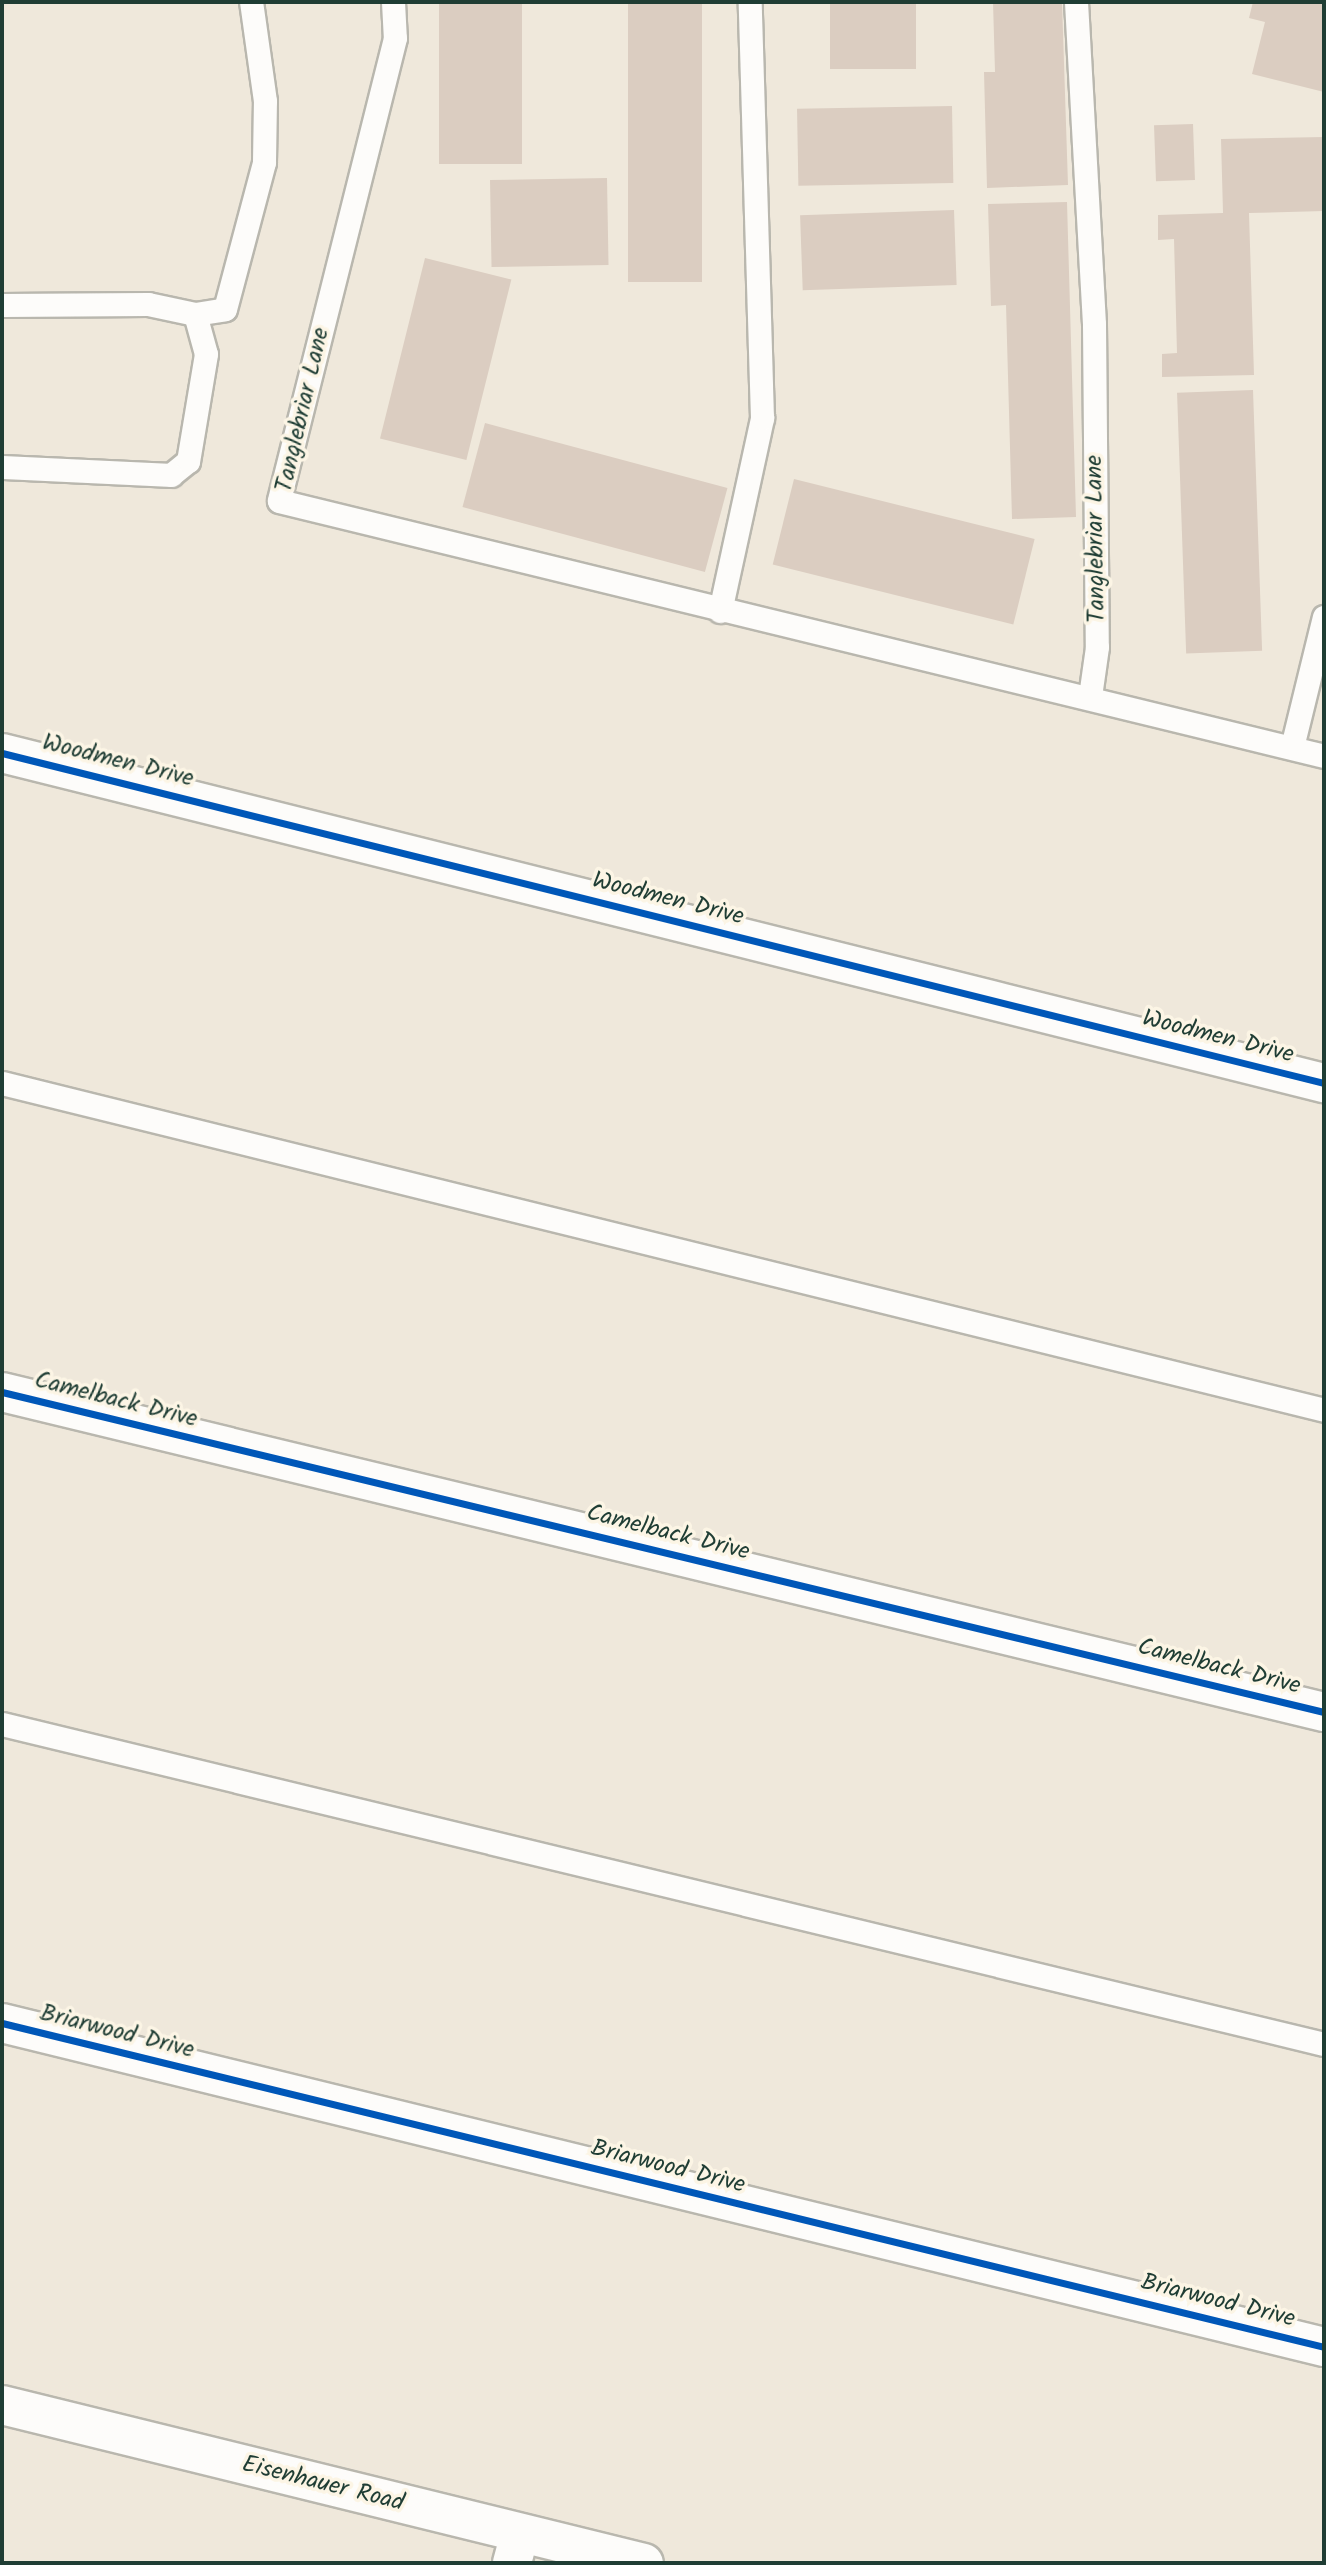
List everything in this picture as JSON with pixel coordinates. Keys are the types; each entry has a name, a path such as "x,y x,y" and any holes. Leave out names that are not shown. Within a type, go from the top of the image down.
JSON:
{"street":[{"name":"Woodmen Drive","path":"2,752 1324,1083"},
{"name":"Camelback Drive","path":"2,1392 1324,1712"},
{"name":"Briarwood Drive","path":"2,2023 1324,2347"},
{"name":"Eisenhauer Road","path":"2,2405 516,2548 644,2563"}],"lane":[{"path":"2,305 148,304 195,314 225,309 264,162 265,101 251,2"},
{"name":"Tanglebriar Lane","path":"393,2 395,38 279,501 1059,695 1090,696 1097,647 1094,324 1076,2"},
{"path":"720,611 762,418 750,2"},
{"path":"2,467 171,475 188,461 206,354 195,314"},
{"path":"1292,747 1324,617"},
{"path":"1090,696 1324,756"},
{"path":"2,1083 1324,1410"},
{"path":"2,1724 1324,2044"}],"building":[{"path":"439,2 522,2 522,164 439,164"},
{"path":"628,2 702,2 702,282 628,282"},
{"path":"830,2 916,2 916,69 830,69"},
{"path":"993,2 1062,2 1068,185 987,188 984,72 995,72"},
{"path":"1253,2 1324,2 1324,92 1252,74 1265,22 1249,18"},
{"path":"952,106 953,183 798,186 797,109"},
{"path":"1193,124 1195,180 1156,181 1154,125"},
{"path":"1324,137 1324,211 1249,213 1254,375 1162,377 1162,354 1177,353 1174,239 1158,240 1158,215 1223,213 1221,139"},
{"path":"607,178 609,265 492,267 490,180"},
{"path":"1067,202 1076,517 1012,519 1006,305 991,306 988,204"},
{"path":"954,210 957,285 803,290 800,215"},
{"path":"425,258 511,280 466,460 380,438"},
{"path":"1253,390 1262,651 1186,653 1177,393"},
{"path":"485,423 727,488 705,572 462,507"},
{"path":"794,479 1035,539 1013,624 773,564"}],"cycle path":[{"path":"2,753 1324,1083"},
{"path":"2,1392 1324,1712"},
{"path":"2,2023 1324,2347"}]}
